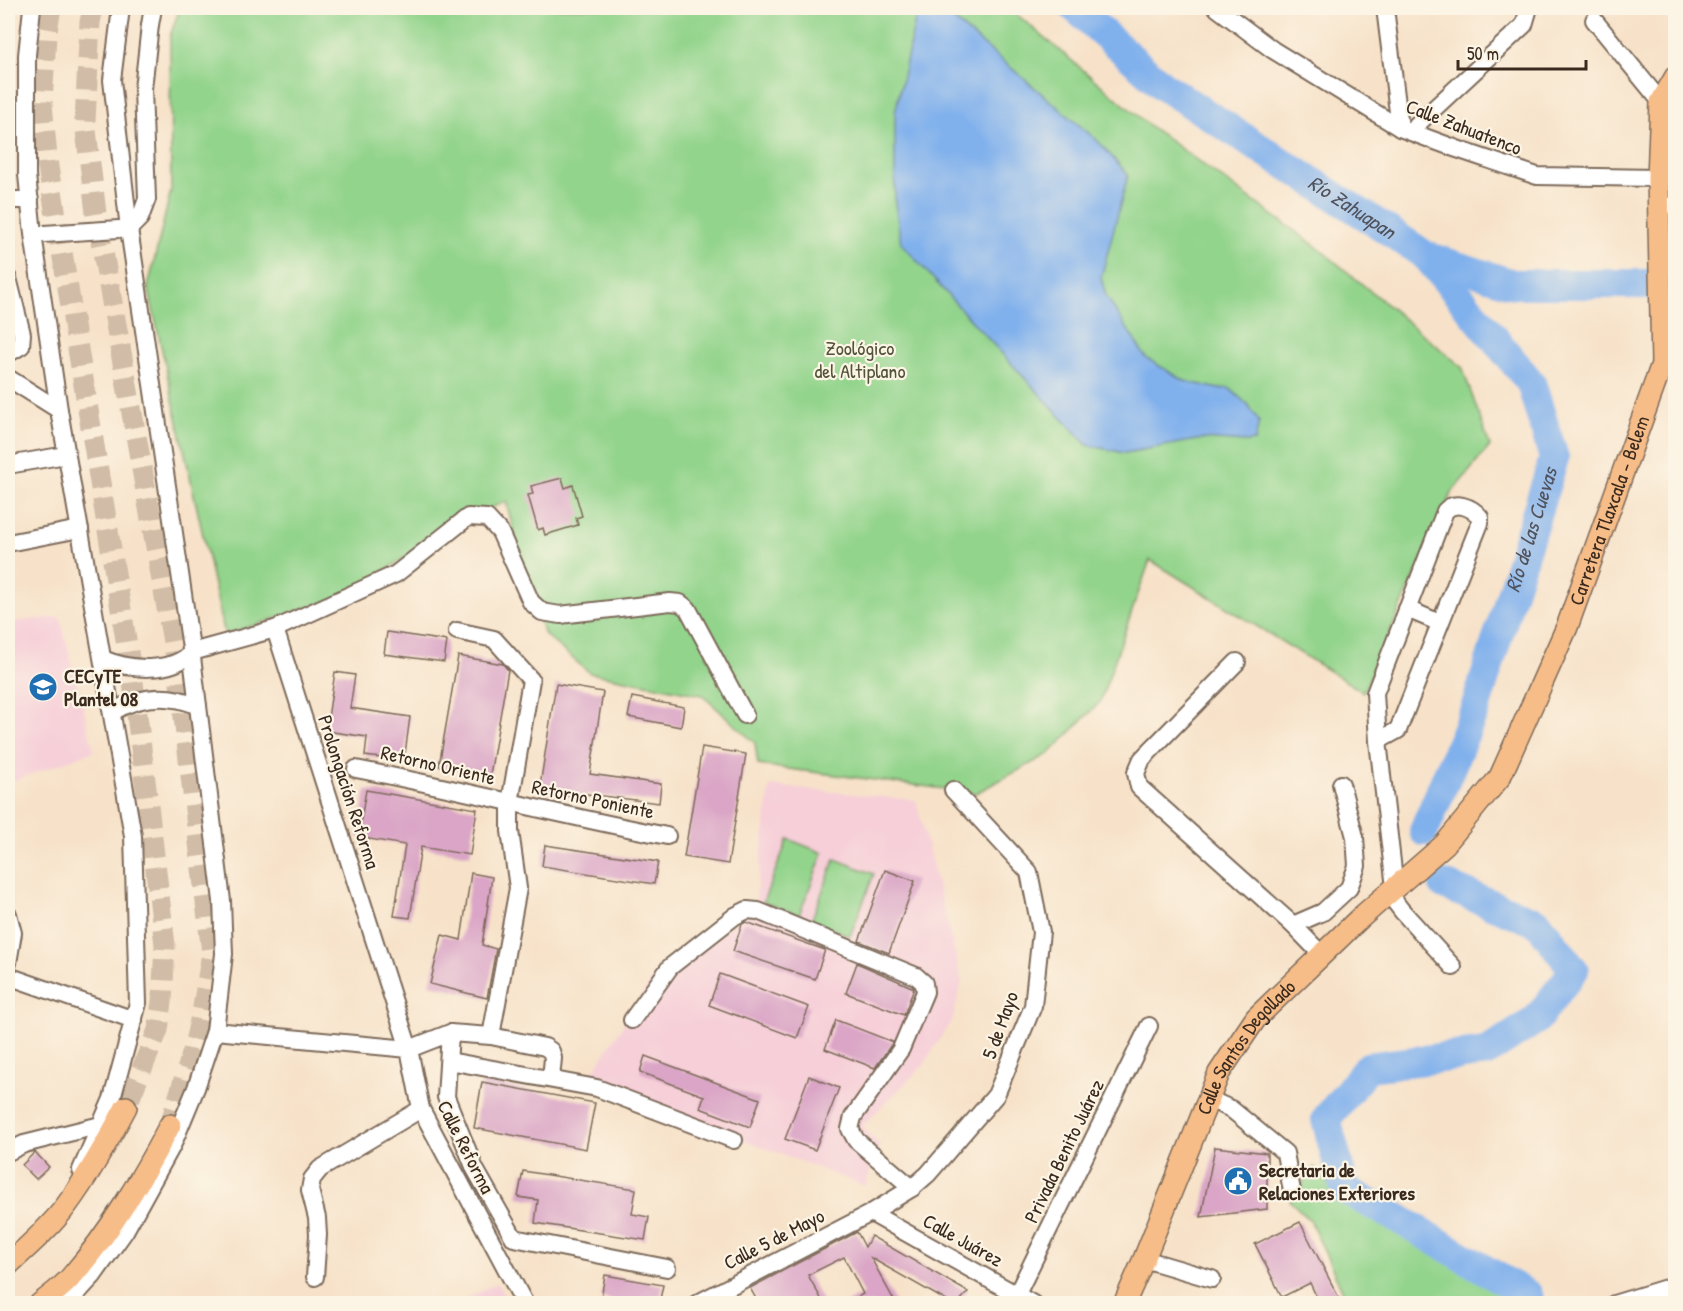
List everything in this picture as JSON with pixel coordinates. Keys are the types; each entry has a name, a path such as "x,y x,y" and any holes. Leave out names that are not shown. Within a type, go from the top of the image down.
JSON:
{"main road":[{"name":"Carretera Tlaxcala - Belem","path":"1446,844 1500,777 1510,756 1567,627 1666,360 1664,210 1658,178 1661,102 1676,76"},
{"name":"Calle Santos Degollado","path":"1124,1304 1219,1073 1256,1018 1359,918 1446,844"},
{"path":"8,1264 65,1207 93,1167 108,1127 126,1107"},
{"path":"40,1304 71,1278 119,1214 170,1125"}],"street":[{"path":"8,1152 24,1144 108,1127 112,1099 138,1003 133,836 104,659 66,455 38,234 27,176 27,55 32,8"},
{"path":"67,1304 93,1276 125,1231 172,1146 196,1088 215,1030 224,954 222,901 192,652 124,229 112,81 121,8"},
{"path":"38,234 124,229 140,218 147,199 143,89 153,8"},
{"name":"Calle Zahuatenco","path":"1217,8 1273,50 1405,130 1537,176 1658,178"},
{"path":"1385,8 1405,130"},
{"path":"1405,130 1524,25 1529,8"},
{"path":"1594,20 1661,102"},
{"path":"8,200 30,200"},
{"path":"8,278 22,334 21,346 11,352 8,350"},
{"path":"8,378 59,410"},
{"path":"8,465 66,455"},
{"path":"1378,741 1398,729 1480,523 1480,517 1476,512 1457,504 1445,511 1375,693 1378,741 1392,891 1402,911 1453,968"},
{"path":"104,659 118,665 154,668 185,659 192,652 275,629 396,574 468,517 487,518 500,532 531,602 542,612 560,615 670,602 680,603 688,609 746,715"},
{"path":"8,543 80,529"},
{"path":"1407,609 1440,623"},
{"name":"Prolongación Reforma","path":"275,629 409,1049"},
{"path":"457,631 494,639 531,680 510,803 510,831 518,888 491,1036"},
{"path":"1237,662 1142,759 1136,773 1139,787 1293,925 1322,955"},
{"path":"112,712 123,705 150,698 177,698 198,706"},
{"name":"Retorno Oriente","path":"356,769 510,803"},
{"path":"1293,925 1323,912 1349,888 1357,866 1355,837 1341,784"},
{"name":"5 de Mayo","path":"871,1213 912,1188 928,1174 996,1095 1033,1006 1041,932 1029,872 953,790"},
{"name":"Retorno Poniente","path":"510,803 667,836"},
{"path":"632,1020 670,967 735,916 747,910 758,910 916,975 924,983 925,992 902,1049 853,1117 850,1129 856,1140 912,1188"},
{"path":"8,914 13,933 8,963"},
{"path":"8,976 134,1020"},
{"name":"Privada Benito Juárez","path":"1017,1294 1149,1026"},
{"path":"215,1030 409,1049 450,1033 491,1036 545,1047 551,1051 553,1058 551,1079"},
{"name":"Calle Reforma","path":"450,1033 446,1097 475,1169 514,1238 667,1268"},
{"name":"Calle Reforma","path":"409,1049 421,1109 525,1304"},
{"path":"449,1061 597,1088 734,1140"},
{"path":"1209,1099 1231,1109 1285,1153 1292,1191"},
{"path":"315,1277 318,1234 317,1218 310,1190 312,1179 320,1169 421,1109"},
{"name":"Calle Juárez","path":"871,1213 1033,1304"},
{"name":"Calle 5 de Mayo","path":"696,1304 871,1213"},
{"path":"1144,1259 1212,1279"},
{"path":"1614,1304 1645,1299 1676,1285"}],"shaded area":[{"name":"CECyTE Plantel 08","path":"60,617 94,751 8,783 8,622"},
{"path":"770,786 916,800 962,982 953,1018 923,1066 862,1126 880,1145 865,1186 597,1084 591,1075 653,978 754,911"},
{"path":"497,1283 508,1303 458,1303"}],"green space":[{"name":"Zoológico del Altiplano","path":"180,8 1009,8 1151,127 1321,250 1462,367 1490,446 1453,491 1363,692 1150,560 1100,702 1049,754 976,793 758,765 755,743 702,695 590,673 545,635 531,599 506,501 450,527 352,593 225,635 148,287 171,190 170,36"},
{"path":"788,839 823,853 799,915 763,902"},
{"path":"835,859 874,874 850,936 811,921"},
{"path":"1314,1167 1338,1196 1432,1243 1438,1253 1501,1283 1505,1303 1348,1303 1310,1220 1290,1201"}],"water":[{"path":"927,8 954,20 1098,141 1128,175 1101,278 1106,296 1146,358 1185,381 1219,389 1229,388 1249,406 1259,421 1255,441 1202,439 1125,453 1087,445 901,243 895,204 895,113 915,20"}],"building":[{"path":"562,478 565,488 573,485 582,516 576,518 578,525 545,535 543,528 538,530 528,495 533,494 531,486"},
{"path":"387,632 447,641 444,662 384,654"},
{"path":"458,656 503,664 508,670 490,775 439,766"},
{"path":"335,672 355,675 350,708 410,717 404,761 365,756 367,737 326,731"},
{"path":"556,684 603,692 590,774 661,784 659,803 587,794 586,799 539,792"},
{"path":"632,697 684,707 681,727 628,717"},
{"path":"702,747 746,754 728,864 684,857"},
{"path":"366,790 477,809 470,855 421,847 410,918 394,916 405,845 358,837"},
{"path":"545,845 658,862 654,884 542,866"},
{"path":"885,870 915,881 889,953 859,941"},
{"path":"471,873 492,877 482,945 496,949 487,998 430,984 442,935 461,940"},
{"path":"746,922 825,950 815,979 733,951 742,924"},
{"path":"857,963 914,988 904,1015 846,993"},
{"path":"720,974 809,1007 797,1038 709,1005"},
{"path":"836,1020 893,1042 875,1068 825,1049"},
{"path":"645,1056 760,1099 750,1127 700,1108 704,1096 640,1072"},
{"path":"809,1076 839,1088 815,1150 785,1139"},
{"path":"482,1082 595,1103 586,1149 474,1128"},
{"name":"Secretaria de Relaciones Exteriores","path":"1215,1147 1267,1153 1267,1209 1201,1217"},
{"path":"35,1152 49,1167 36,1179 22,1165"},
{"path":"523,1171 636,1189 632,1214 649,1217 645,1240 535,1223 538,1200 518,1197"},
{"path":"1300,1222 1342,1304 1320,1304 1310,1283 1282,1297 1255,1244"},
{"path":"857,1232 865,1247 871,1236 968,1292 957,1304 952,1304 871,1258 896,1304 845,1304 863,1294 844,1257 808,1275 824,1304 759,1304 750,1288"},
{"path":"605,1275 663,1285 659,1304 631,1304 601,1298"}],"waterway":[{"name":"Río Zahuapan","path":"1075,8 1163,86 1426,256 1513,284 1676,284"},
{"name":"Río de las Cuevas","path":"1424,831 1475,709 1554,458 1531,383 1426,256"},
{"name":"Río de las Cuevas","path":"1444,885 1538,923 1574,970 1536,1020 1487,1052 1368,1067 1326,1119 1345,1190 1528,1295 1530,1304"}],"tunnel":[{"path":"51,8 46,36 42,104 48,167 133,682 165,945 158,1030 126,1107"},
{"path":"93,8 90,22 85,122 96,213 179,675 212,953 193,1051 170,1125"}],"place":[{"name":"CECyTE Plantel 08","path":"43,687"},
{"name":"Secretaria de Relaciones Exteriores","path":"1238,1181"}]}
